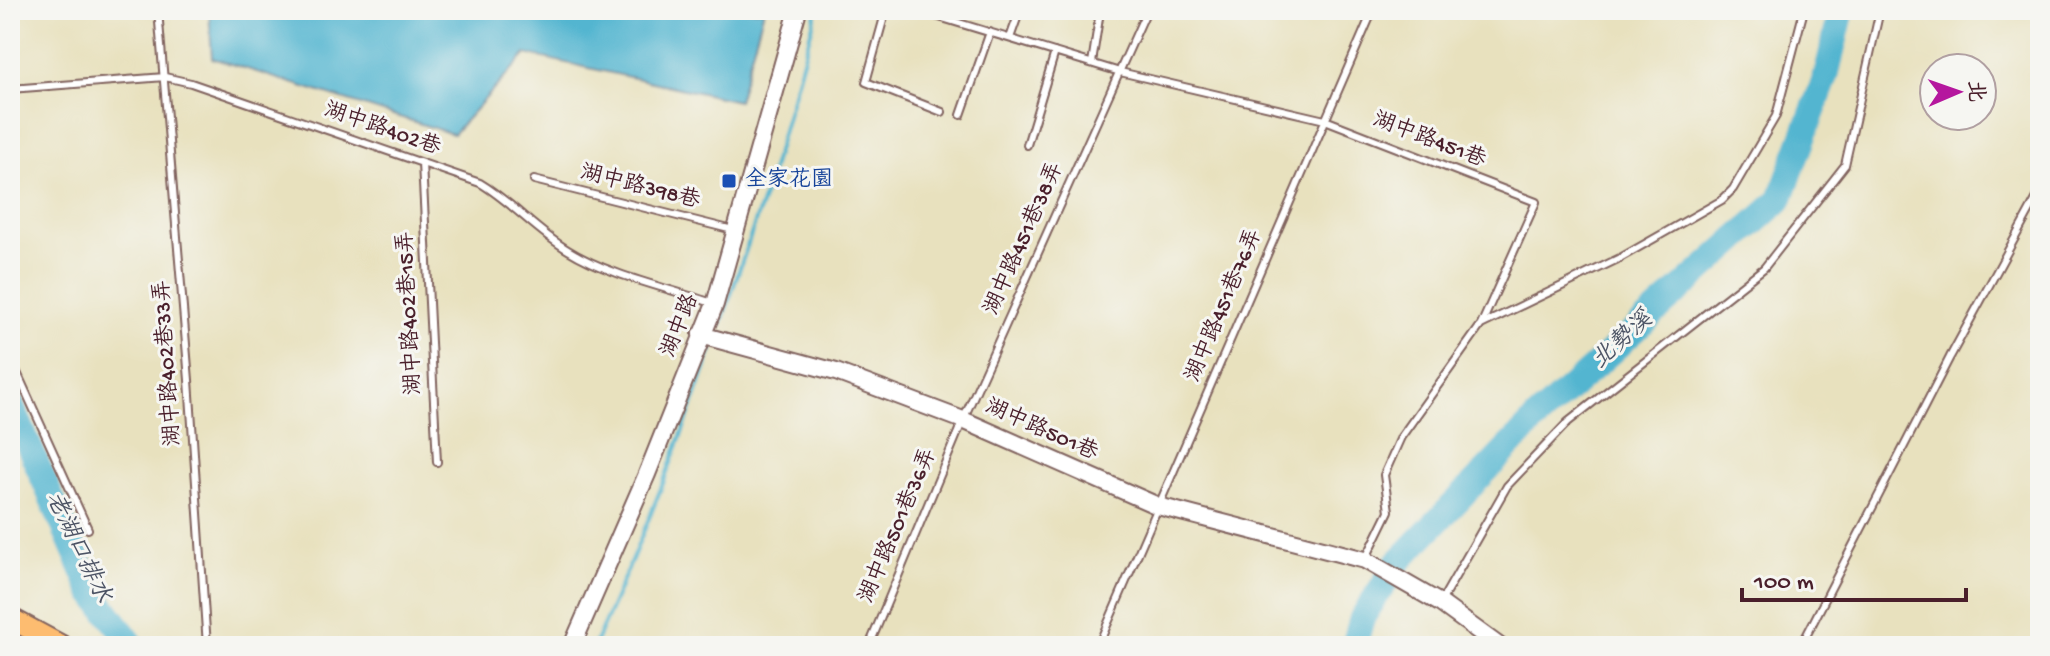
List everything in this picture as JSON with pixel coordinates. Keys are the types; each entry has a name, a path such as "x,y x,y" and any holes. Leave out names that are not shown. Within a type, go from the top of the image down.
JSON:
{"main road":[{"path":"10,618 62,646"}],"street":[{"name":"湖中路","path":"572,646 647,474 715,304 798,10"},
{"name":"湖中路501巷","path":"701,335 836,372 963,420 1158,506 1365,560 1440,603 1499,646"}],"lane":[{"name":"湖中路402巷33弄","path":"158,10 207,646"},
{"path":"886,10 866,82 942,112"},
{"path":"1010,38 1020,10"},
{"path":"1092,63 1099,18 1096,10"},
{"name":"湖中路451巷38弄","path":"963,420 1147,10"},
{"name":"湖中路451巷76弄","path":"1098,646 1373,10"},
{"path":"1481,325 1620,258 1722,200 1733,189 1776,116 1804,10"},
{"path":"1440,603 1507,486 1568,422 1764,268 1845,165 1880,10"},
{"name":"湖中路451巷","path":"921,11 1120,72 1325,120 1536,202 1481,325 1401,437 1384,475 1389,511 1365,560"},
{"path":"961,115 990,32"},
{"name":"湖中路451巷38弄","path":"1027,145 1055,52"},
{"name":"湖中路402巷","path":"10,89 165,77 191,83 480,183 499,194 566,249 595,264 715,304"},
{"name":"湖中路402巷15弄","path":"422,163 437,462"},
{"name":"湖中路398巷","path":"534,180 736,231"},
{"path":"1801,646 1950,357 2040,192"},
{"path":"10,357 88,529"},
{"name":"湖中路501巷36弄","path":"869,646 963,420"}],"water":[{"path":"209,10 764,10 738,101 526,54 453,134 212,58"}],"waterway":[{"path":"721,324 766,190 817,10"},
{"name":"北勢溪","path":"1354,646 1362,618 1398,562 1536,419 1780,200 1826,76 1842,10"},
{"path":"594,646 657,499 712,349"},
{"name":"老湖口排水","path":"10,402 92,591 133,646"}],"place":[{"name":"全家花園","path":"729,181"}]}
